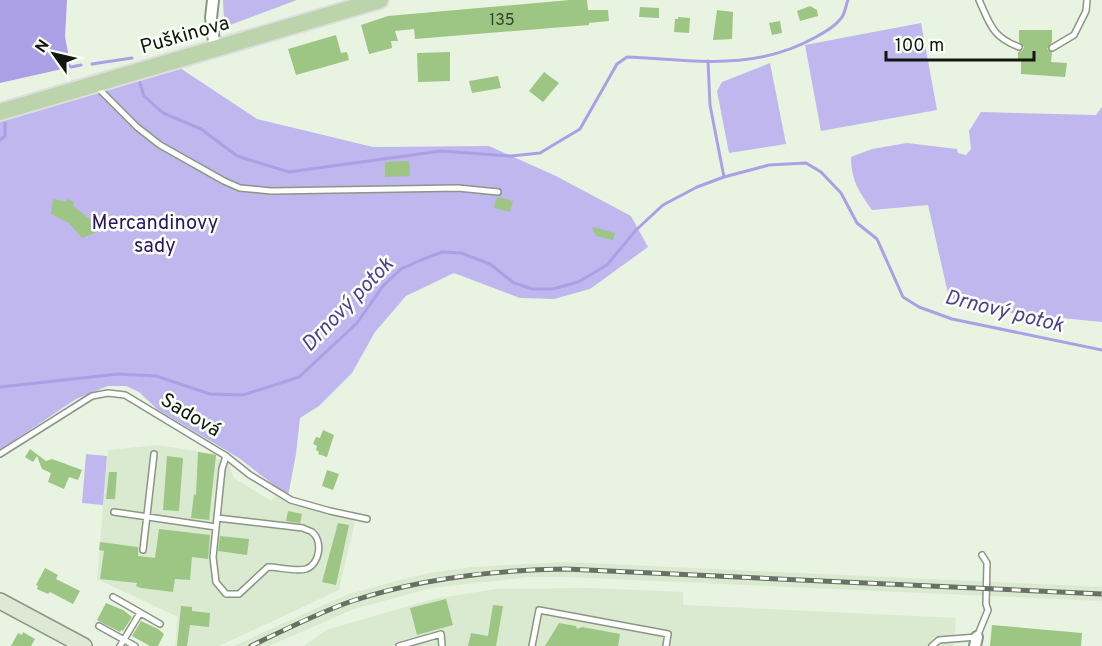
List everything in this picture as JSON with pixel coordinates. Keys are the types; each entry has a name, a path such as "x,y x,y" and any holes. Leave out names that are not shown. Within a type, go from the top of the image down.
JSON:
{"main road":[{"name":"Puškinova","path":"0,112 380,0"}],"street":[{"path":"213,0 211,18 216,50"},
{"path":"0,601 84,646"}],"lane":[{"path":"979,0 992,31 1004,41 1018,47"},
{"path":"1052,48 1074,35 1086,11 1087,0"},
{"path":"93,84 137,127 160,145 240,188 272,191 458,188 498,192"},
{"name":"Sadová","path":"0,454 92,396 108,393 124,395 138,401 163,419 226,456 250,475 291,500 330,512 367,519"},
{"path":"144,550 154,454"},
{"path":"217,518 303,528 313,533 318,542 319,554 314,564 305,569 268,567 239,594 226,594 216,582 213,557 222,469 226,456"},
{"path":"114,512 216,527"},
{"path":"932,646 939,640 976,642 988,610 987,563 982,555"},
{"path":"113,597 160,624"},
{"path":"532,646 538,610 668,634 666,646"},
{"path":"120,646 140,613"},
{"path":"99,626 135,646"},
{"path":"399,646 441,634 442,646"}],"shaded area":[{"path":"0,0 67,0 65,37 71,67 0,83"},
{"path":"158,445 216,454 216,458 228,463 234,478 271,501 275,496 287,502 355,521 339,590 219,646 175,646 178,617 97,579 108,450"},
{"path":"566,562 1102,587 1102,601 530,577 432,588 354,609 269,646 234,646 349,594 396,581 429,573 472,567"},
{"path":"590,588 683,592 683,604 685,605 956,618 954,646 304,646 326,630 433,599 496,589"}],"green space":[{"path":"223,0 297,0 230,25 224,19"},
{"path":"921,23 937,110 821,131 805,45"},
{"path":"770,63 786,144 729,153 717,91 722,82"},
{"name":"Mercandinovy sady","path":"180,68 257,119 373,147 489,146 556,176 631,216 648,247 590,289 554,299 520,298 454,273 406,296 375,332 352,373 319,406 300,418 288,496 239,458 158,410 139,392 126,386 108,386 76,399 0,450 0,121"},
{"path":"1102,107 1102,322 1000,312 987,305 949,298 928,205 872,210 854,179 851,157 872,149 907,143 957,149 958,153 966,155 971,149 969,131 981,112 1096,115"},
{"path":"86,454 107,456 103,505 82,503"}],"building":[{"path":"587,0 588,10 608,10 609,21 589,23 589,25 415,39 414,29 395,31 398,41 391,41 392,48 369,54 361,25 388,16"},
{"path":"810,6 817,10 818,16 800,21 797,11"},
{"path":"640,7 659,8 659,18 639,17"},
{"path":"717,10 733,12 732,39 713,40"},
{"path":"690,18 689,33 674,32 675,19"},
{"path":"780,21 782,33 772,35 769,23"},
{"path":"1019,30 1052,30 1052,42 1047,49 1052,53 1051,62 1067,63 1065,77 1021,74 1018,52 1024,47 1019,42"},
{"path":"336,35 341,53 347,52 349,60 296,75 288,49"},
{"path":"450,52 450,81 418,82 417,53"},
{"path":"544,72 559,83 543,102 529,91"},
{"path":"498,76 501,88 472,93 469,81"},
{"path":"409,161 410,176 385,177 385,162"},
{"path":"497,197 513,201 510,212 494,208"},
{"path":"53,199 66,202 67,199 74,202 73,206 91,220 95,233 82,238 69,223 51,214"},
{"path":"592,227 615,233 613,240 596,236"},
{"path":"323,430 334,435 327,457 318,454 317,446 313,444 316,437 320,438"},
{"path":"30,449 46,461 52,459 82,470 78,480 69,477 64,489 48,482 51,473 42,469 37,456 33,462 25,457"},
{"path":"198,452 216,455 209,520 191,518 194,494 196,495"},
{"path":"167,456 183,458 179,511 163,510"},
{"path":"327,470 339,474 333,490 322,486"},
{"path":"109,472 117,472 115,499 106,499"},
{"path":"288,511 302,514 300,523 286,521"},
{"path":"338,523 349,525 336,585 322,582"},
{"path":"159,529 210,535 208,559 192,557 190,580 175,579 173,592 141,588 136,586 137,583 100,579 104,551 99,550 100,542 138,547 138,556 155,558"},
{"path":"220,536 249,539 247,555 218,551"},
{"path":"45,568 58,575 56,579 80,591 73,604 50,592 48,594 37,589 36,585"},
{"path":"446,599 453,625 417,635 410,608"},
{"path":"106,603 123,610 132,617 123,631 120,632 97,620"},
{"path":"493,605 503,606 496,646 468,646 471,633 488,636"},
{"path":"181,606 192,607 192,611 210,613 209,627 190,625 187,646 177,646"},
{"path":"141,621 164,634 158,646 150,646 132,636"},
{"path":"559,623 576,626 577,629 582,627 620,634 618,646 545,646"},
{"path":"992,625 1082,633 1081,646 990,646"},
{"path":"23,632 35,639 31,646 11,646 18,633 22,635"}],"waterway":[{"path":"139,80 144,96 163,113 201,129 237,156 289,172 441,151 511,156 540,153 580,129 617,64 627,57 723,61 746,60 769,55 793,48 830,29 842,17 848,0"},
{"path":"92,64 132,58"},
{"path":"708,61 710,105 724,177"},
{"path":"71,67 81,65"},
{"path":"0,140 5,136 5,123"},
{"name":"Drnový potok","path":"0,387 118,374 156,376 210,394 243,395 299,377 357,323 383,286 401,269 421,260 442,252 461,253 490,264 514,283 533,289 553,289 578,282 607,265 636,230 663,205 697,187 769,165 806,163 821,172 841,193 857,223 877,239 903,297 919,307 952,319 1102,350"}],"railway":[{"path":"251,646 327,611 378,593 431,581 512,571 566,569 1102,594"}]}
